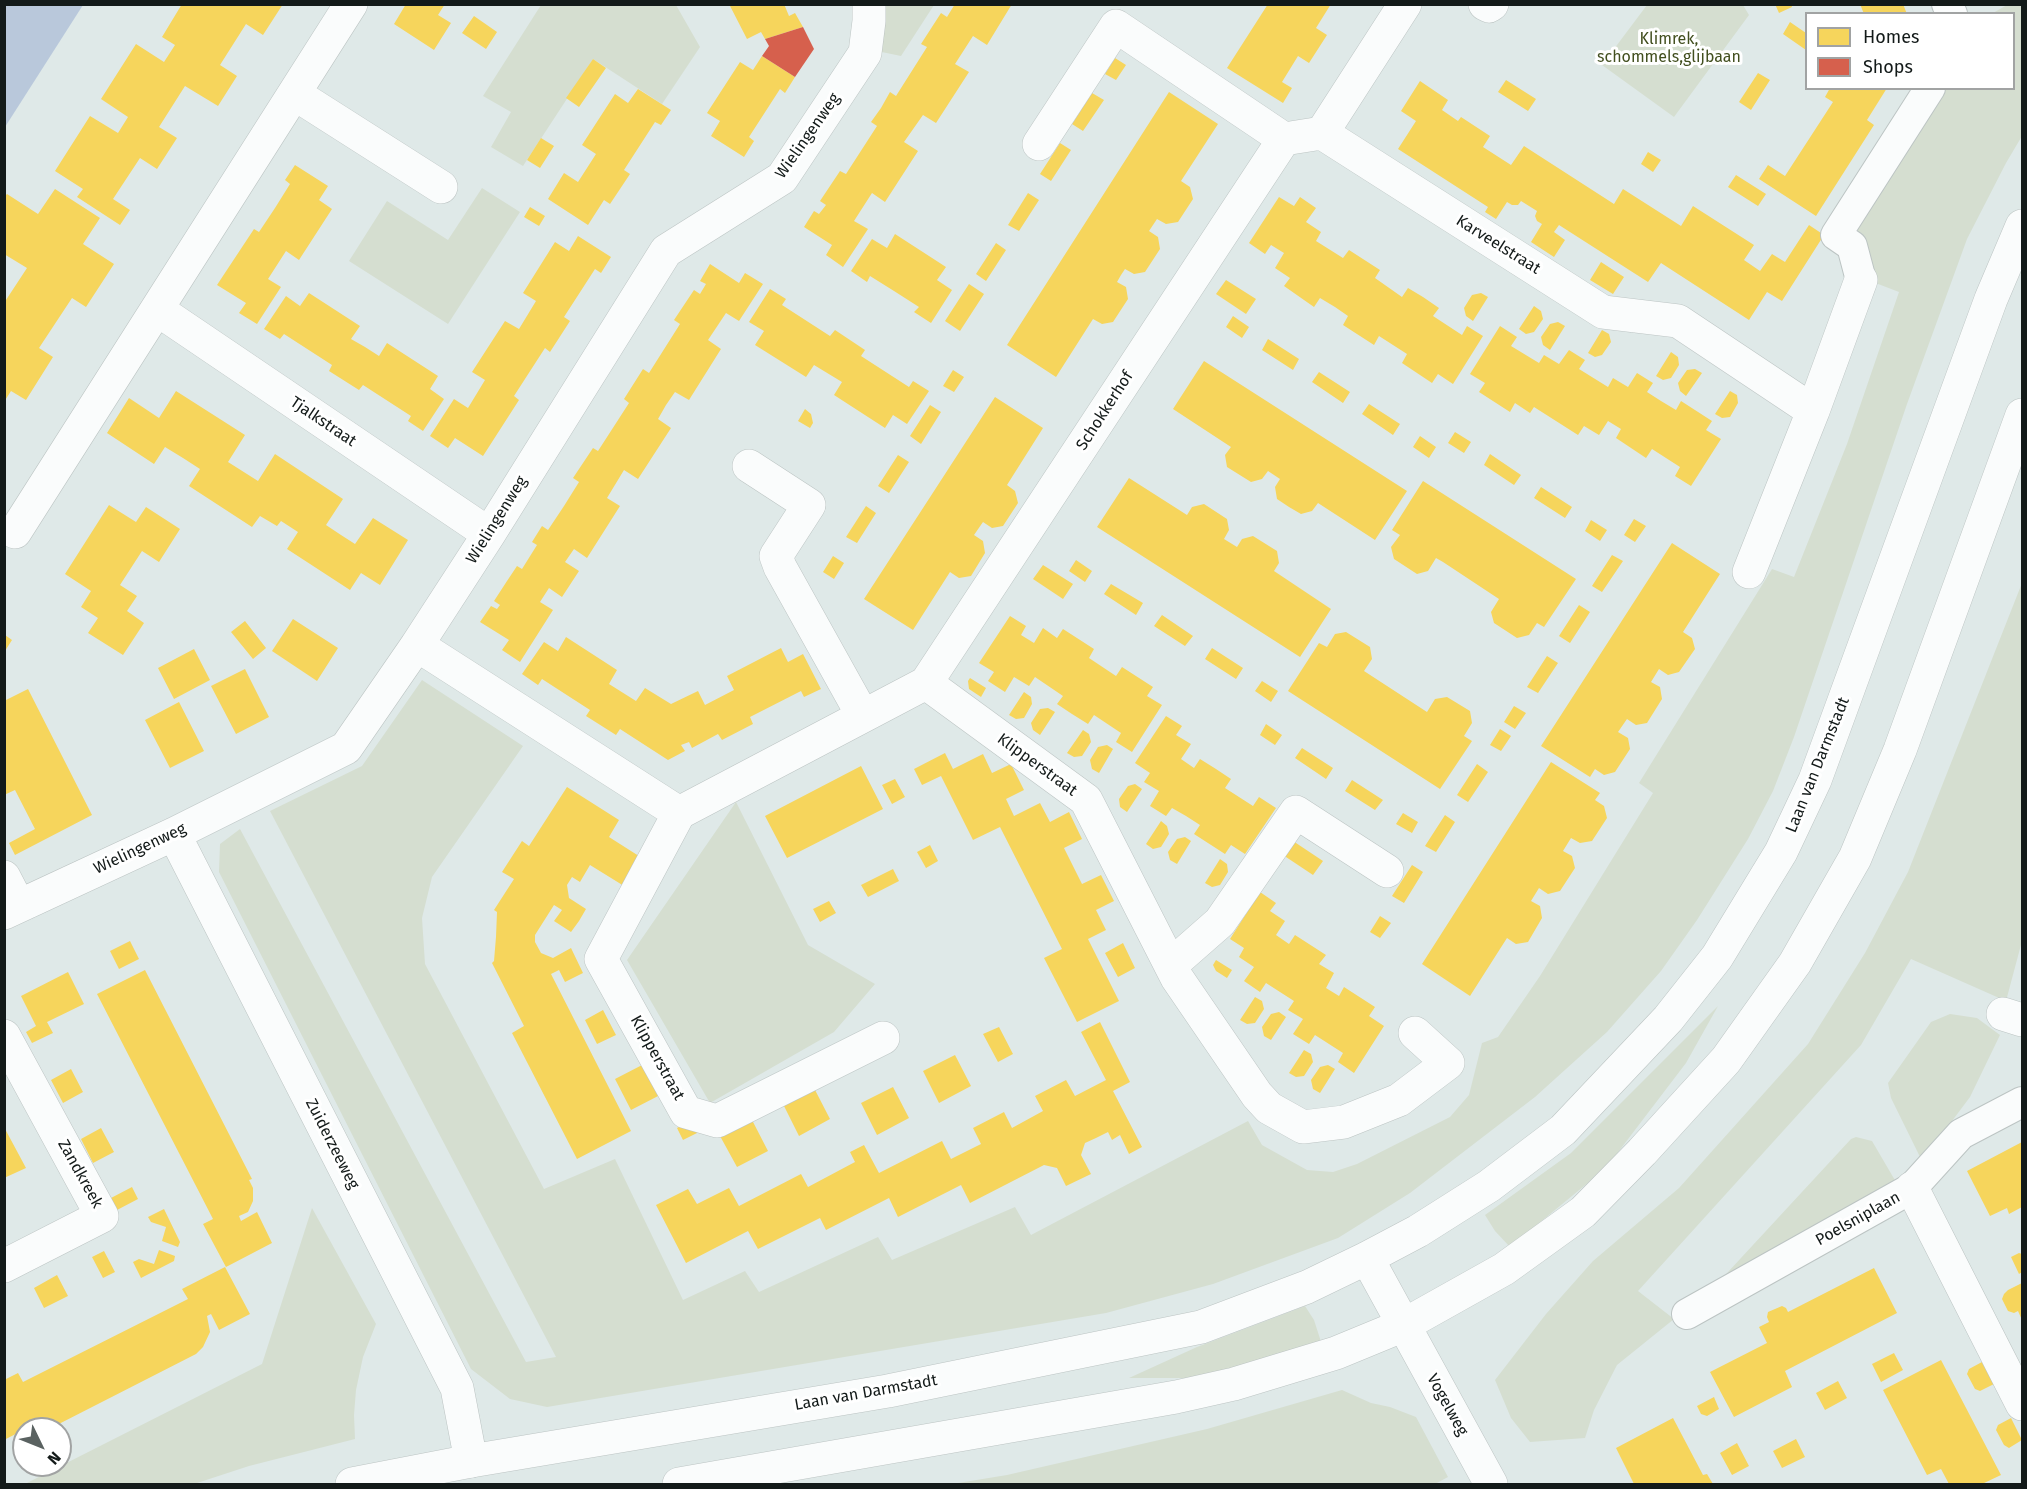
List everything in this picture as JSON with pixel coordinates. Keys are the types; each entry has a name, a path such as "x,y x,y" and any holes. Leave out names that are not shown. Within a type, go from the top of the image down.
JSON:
{"street":[{"path":"15,532 351,4"},
{"name":"Wielingenweg","path":"9,899 174,834 346,748 417,645 489,534 666,251 782,178 865,53 870,21 869,4"},
{"path":"1039,144 1123,15 1284,139 1322,133 1405,4"},
{"path":"1485,4 1489,6 1492,4"},
{"path":"1749,572 1813,411 1861,280 1852,246 1836,235 1929,90"},
{"path":"295,94 441,187"},
{"name":"Karveelstraat","path":"1322,133 1603,312 1678,321 1813,411"},
{"name":"Schokkerhof","path":"926,683 1284,139"},
{"name":"Laan van Darmstadt","path":"352,1485 473,1473 1201,1327 1307,1287 1367,1258 1418,1231 1490,1186 1563,1130 1668,1019 1717,957 1781,852 1815,780 1987,310 2022,226"},
{"name":"Tjalkstraat","path":"158,310 489,534"},
{"path":"679,1485 1176,1398 1234,1384 1336,1353 1404,1325 1504,1269 1583,1212 1642,1152 1726,1060 1795,963 1855,858 1900,750 2022,415"},
{"path":"749,466 809,505 776,556 863,716"},
{"path":"417,645 679,813 926,683"},
{"name":"Klipperstraat","path":"926,683 1086,800 1177,978 1257,1095 1269,1108 1303,1127 1344,1122 1399,1100 1448,1063 1415,1033"},
{"path":"1170,965 1220,922 1296,812 1387,871"},
{"name":"Klipperstraat","path":"679,813 601,959 687,1112 717,1121 883,1038"},
{"name":"Zuiderzeeweg","path":"174,834 457,1388 473,1473"},
{"name":"Zandkreek","path":"4,1036 102,1216 4,1266"},
{"path":"1912,1188 1961,1134 2022,1102"},
{"name":"Poelsniplaan","path":"1687,1314 1912,1188 2022,1404"},
{"path":"1367,1258 1404,1325"},
{"name":"Vogelweg","path":"1404,1325 1491,1485"}],"green space":[{"path":"541,5 676,5 700,47 662,104 593,59 523,166 491,147 511,112 483,96"},
{"path":"882,5 934,5 901,56 877,51"},
{"name":"Klimrek, schommels,glijbaan","path":"1647,5 1743,5 1749,15 1674,117 1602,65"},
{"path":"2007,5 2022,5 2022,136 1967,239 1907,404 1794,737 1773,791 1748,839 1697,920 1661,971 1607,1032 1535,1097 1410,1193 1338,1238 1213,1284 1106,1313 547,1407 510,1399 471,1369 219,872 220,844 240,829 526,1362 556,1357 270,811 362,766 422,680 523,746 432,877 422,918 425,964 544,1189 615,1159 683,1300 745,1271 759,1292 878,1237 892,1260 1015,1207 1031,1235 1248,1121 1262,1145 1307,1170 1333,1172 1357,1164 1450,1117 1469,1095 1482,1043 1498,1037 1540,976 1653,793 1639,783 1772,569 1794,577 1847,444 1899,292 1873,282 1859,242 1856,224 1939,90 2015,90 2015,12 1995,12"},
{"path":"482,188 520,212 448,324 349,261 387,201 448,240"},
{"path":"2022,583 2022,941 2006,1001 1911,959 1861,1045 1638,1291 1674,1319 1617,1365 1594,1410 1585,1438 1530,1442 1511,1418 1495,1380 1546,1314 1593,1261 1679,1188 1808,1044 1865,953 1908,872"},
{"path":"736,802 808,945 875,984 834,1032 710,1103 627,960"},
{"path":"1718,1006 1686,1063 1606,1168 1510,1247 1495,1231 1485,1215 1571,1153"},
{"path":"1950,1014 1977,1018 2000,1035 1970,1097 1922,1161 1891,1098 1888,1083 1931,1022"},
{"path":"1856,1137 1872,1141 1896,1182 1716,1285 1851,1139"},
{"path":"312,1208 376,1324 363,1357 356,1390 355,1439 249,1466 194,1484 25,1484 39,1477 72,1477 72,1460 262,1364"},
{"path":"1305,1306 1314,1320 1323,1348 1188,1378 1129,1378 1197,1347"},
{"path":"1342,1390 1371,1403 1390,1407 1416,1417 1448,1477 1435,1484 952,1484 1007,1475 1207,1429"}],"water":[{"path":"4,5 83,5 5,127"}],"building: Homes":[{"path":"182,4 283,4 263,35 246,24 220,65 237,76 218,106 185,86 159,127 177,138 157,169 140,158 113,199 130,210 120,225 77,197 83,189 55,171 90,116 118,133 128,117 101,99 136,44 164,62 175,45 162,37"},
{"path":"406,4 445,4 438,15 451,23 434,50 394,24"},
{"path":"729,4 784,4 789,16 795,13 803,27 765,39 761,32 747,39"},
{"path":"955,4 1012,4 987,45 973,36 955,64 969,72 936,123 923,115 904,142 918,151 885,202 872,193 854,221 868,229 843,267 826,255 832,245 804,227 814,211 819,214 826,205 820,201 840,171 846,174 877,126 871,122 890,92 896,96 927,47 921,44 941,13 947,17"},
{"path":"1268,4 1331,4 1316,28 1327,35 1309,63 1298,56 1282,82 1292,88 1283,103 1227,68"},
{"path":"1775,4 1791,4 1792,7 1779,13"},
{"path":"1860,4 1903,4 1906,12 1863,12"},
{"path":"474,16 497,32 486,49 462,33"},
{"path":"1790,22 1805,32 1805,49 1783,34"},
{"path":"762,56 795,77 785,93 780,89 749,137 754,141 744,157 711,136 720,121 707,113 740,62 753,70"},
{"path":"1115,58 1126,65 1116,80 1105,74"},
{"path":"593,59 606,68 579,107 566,98"},
{"path":"1758,73 1770,80 1751,110 1739,102"},
{"path":"1506,80 1536,99 1528,111 1498,92"},
{"path":"1420,81 1448,100 1442,110 1458,121 1461,117 1490,136 1483,147 1511,165 1524,146 1614,204 1623,189 1681,226 1693,206 1754,245 1744,260 1760,271 1772,254 1785,262 1809,225 1824,235 1782,301 1767,292 1749,320 1661,263 1648,282 1559,225 1554,232 1565,240 1554,257 1531,242 1542,224 1535,216 1537,211 1521,201 1518,205 1507,202 1496,219 1485,212 1488,207 1398,149 1416,121 1401,111"},
{"path":"638,89 671,110 661,125 655,122 624,170 630,174 610,204 604,200 588,225 548,199 564,173 578,182 596,154 582,145 615,94 628,103"},
{"path":"1829,90 1886,90 1867,120 1874,125 1816,216 1759,179 1768,165 1785,176 1833,102 1825,97"},
{"path":"1169,92 1218,124 1181,181 1190,187 1193,199 1178,222 1166,224 1157,219 1149,231 1158,237 1160,249 1145,272 1134,274 1125,269 1117,282 1126,287 1128,299 1113,322 1102,324 1093,319 1056,377 1007,345"},
{"path":"1092,93 1104,100 1083,131 1072,124"},
{"path":"541,138 554,146 540,168 527,160"},
{"path":"1060,143 1071,150 1051,181 1040,174"},
{"path":"1648,152 1661,160 1653,172 1641,164"},
{"path":"295,165 328,186 319,200 332,209 299,260 286,251 268,279 281,287 257,324 239,313 246,303 217,285 254,229 259,232 275,208 290,184 285,180"},
{"path":"1736,175 1766,194 1758,206 1728,187"},
{"path":"55,189 100,218 83,244 114,264 86,307 72,298 39,348 53,357 26,400 11,391 4,402 4,303 27,268 4,254 4,197 7,194 38,214"},
{"path":"1028,193 1039,200 1019,231 1008,225"},
{"path":"1279,197 1294,206 1300,197 1316,208 1306,222 1321,232 1316,241 1343,258 1349,250 1380,270 1375,278 1402,297 1408,288 1423,297 1439,308 1433,316 1462,335 1467,326 1483,336 1453,384 1438,374 1432,383 1402,363 1407,354 1379,336 1374,345 1343,325 1348,316 1335,307 1320,298 1314,307 1284,286 1290,278 1275,268 1284,253 1271,245 1265,254 1249,243"},
{"path":"530,207 545,216 539,226 524,217"},
{"path":"895,234 946,267 937,280 952,290 931,323 914,312 919,307 870,276 867,282 851,271 872,239 887,248"},
{"path":"578,236 611,257 601,273 595,269 564,317 570,321 550,352 545,348 514,396 519,400 483,456 455,438 448,448 430,436 454,399 468,408 485,380 472,372 505,321 519,329 536,301 523,293 555,242 569,251"},
{"path":"996,243 1006,250 986,281 976,274"},
{"path":"1601,262 1624,277 1613,294 1590,280"},
{"path":"710,264 739,283 745,273 763,284 739,321 726,313 708,340 721,349 689,400 675,392 666,405 658,419 671,428 638,479 624,470 607,498 620,506 587,558 574,549 565,562 579,571 562,597 549,588 540,602 553,610 520,662 502,650 509,640 480,622 491,606 497,609 500,605 494,601 517,566 522,569 537,545 532,542 542,526 548,530 564,506 579,482 573,478 593,448 598,451 629,403 624,399 643,369 649,373 680,324 674,320 694,290 700,294 706,284 700,281"},
{"path":"1226,280 1256,299 1246,314 1216,294"},
{"path":"969,284 984,294 960,331 945,321"},
{"path":"770,289 786,299 782,305 830,336 835,330 865,350 861,356 909,387 913,381 929,391 907,424 893,415 885,428 834,395 842,382 814,365 806,377 755,345 764,331 749,322"},
{"path":"309,293 360,326 351,339 379,356 387,343 438,376 430,389 444,399 423,431 408,421 411,416 363,385 359,390 329,371 332,365 284,334 280,339 264,329 286,296 300,306"},
{"path":"1481,293 1488,297 1473,321 1466,316 1464,308 1472,295"},
{"path":"1534,306 1541,311 1543,319 1534,332 1526,334 1519,329"},
{"path":"1233,316 1249,327 1242,338 1226,327"},
{"path":"1558,322 1565,326 1550,350 1543,345 1541,337 1550,324"},
{"path":"1500,326 1517,337 1511,346 1539,363 1544,355 1559,364 1569,350 1585,360 1579,369 1608,387 1613,378 1628,387 1637,373 1653,383 1647,392 1661,401 1676,410 1681,401 1712,421 1706,430 1721,439 1691,486 1675,476 1680,467 1652,449 1646,458 1616,438 1621,429 1608,421 1599,435 1584,426 1578,435 1534,407 1530,413 1515,403 1510,412 1479,392 1485,383 1470,374"},
{"path":"1602,330 1609,334 1611,342 1602,355 1595,357 1588,353"},
{"path":"1268,339 1299,359 1293,370 1262,350"},
{"path":"1671,352 1678,357 1679,365 1671,378 1663,380 1656,376"},
{"path":"1204,361 1407,491 1375,540 1318,503 1312,511 1301,514 1289,507 1277,499 1275,487 1280,479 1268,471 1262,479 1251,482 1227,467 1225,455 1231,447 1173,409"},
{"path":"1695,369 1702,373 1686,396 1680,391 1678,383 1687,370"},
{"path":"953,370 964,377 954,392 943,386"},
{"path":"1319,372 1350,392 1343,403 1312,382"},
{"path":"176,391 245,435 228,462 258,481 275,454 343,499 326,525 355,544 373,518 408,540 380,585 361,573 350,590 287,549 298,532 281,521 277,526 260,516 252,527 189,486 200,469 165,447 154,464 107,433 129,398 159,418"},
{"path":"1730,391 1737,395 1738,403 1730,417 1722,418 1715,414"},
{"path":"995,397 1043,428 1007,485 1015,491 1018,503 1003,526 992,528 983,522 974,535 983,541 985,553 971,576 959,578 950,572 913,630 864,599"},
{"path":"1369,404 1400,424 1393,435 1362,414"},
{"path":"930,405 941,412 921,444 910,436"},
{"path":"805,409 811,414 813,423 810,428 798,421"},
{"path":"1455,432 1471,442 1464,453 1448,443"},
{"path":"1420,436 1436,447 1429,458 1413,447"},
{"path":"1490,454 1521,475 1514,485 1484,465"},
{"path":"898,455 909,462 889,493 878,486"},
{"path":"1129,478 1187,515 1192,507 1204,504 1227,519 1229,530 1224,539 1237,547 1242,539 1253,536 1277,551 1279,563 1274,571 1331,609 1300,657 1097,527"},
{"path":"1423,481 1576,579 1544,627 1537,623 1529,635 1517,638 1494,623 1491,612 1499,599 1443,562 1436,558 1428,571 1417,574 1394,559 1391,547 1400,535 1392,530"},
{"path":"1541,487 1572,507 1565,518 1534,498"},
{"path":"109,505 136,522 146,507 180,529 159,562 142,551 120,585 137,596 127,611 144,623 123,655 88,633 98,618 81,607 91,591 65,574"},
{"path":"866,506 876,513 857,543 846,537"},
{"path":"1634,519 1646,526 1635,542 1624,535"},
{"path":"1591,520 1607,530 1600,541 1585,531"},
{"path":"1672,543 1720,574 1683,632 1692,638 1695,649 1679,672 1668,675 1659,669 1651,682 1660,687 1662,699 1647,723 1636,725 1627,719 1618,732 1628,738 1630,749 1615,772 1604,775 1595,769 1590,777 1541,746"},
{"path":"1612,555 1623,561 1602,592 1592,586"},
{"path":"833,556 844,563 834,579 823,572"},
{"path":"1076,560 1092,571 1085,582 1069,571"},
{"path":"1043,565 1073,584 1063,599 1033,579"},
{"path":"1111,584 1143,603 1136,615 1104,594"},
{"path":"1579,605 1590,612 1570,643 1559,636"},
{"path":"1162,615 1193,636 1185,646 1154,626"},
{"path":"1010,616 1026,626 1021,635 1034,643 1043,628 1057,638 1063,629 1094,649 1089,658 1116,676 1122,667 1153,687 1147,696 1162,705 1132,752 1116,742 1121,733 1094,715 1088,724 1072,714 1057,704 1063,696 1035,677 1029,686 1014,677 1005,692 988,681 994,672 979,663"},
{"path":"293,619 338,648 317,681 272,651"},
{"path":"245,621 266,648 253,659 231,632"},
{"path":"1346,632 1370,647 1372,659 1364,671 1427,712 1435,699 1447,697 1470,711 1472,723 1464,736 1472,741 1440,789 1288,691 1319,643 1327,647 1335,634"},
{"path":"5,635 12,640 5,651"},
{"path":"566,637 617,670 609,684 636,701 645,688 671,704 698,691 705,705 734,690 727,676 781,648 788,662 803,654 821,689 804,697 801,691 750,717 753,724 722,740 718,734 692,748 689,742 681,745 685,751 668,760 620,729 616,735 586,716 590,710 542,679 538,685 522,674 544,642 558,651"},
{"path":"1212,648 1243,668 1236,679 1205,659"},
{"path":"194,649 210,680 174,699 158,668"},
{"path":"1547,656 1558,663 1538,693 1527,687"},
{"path":"245,669 269,717 236,734 211,686"},
{"path":"970,678 986,688 981,697 969,689"},
{"path":"1262,681 1278,691 1271,702 1255,691"},
{"path":"28,689 92,815 15,855 9,843 35,829 15,790 4,795 4,701"},
{"path":"1024,692 1031,697 1032,704 1024,718 1016,719 1009,715"},
{"path":"179,702 204,751 170,768 145,720"},
{"path":"1514,706 1526,713 1515,729 1504,722"},
{"path":"1048,708 1055,712 1040,735 1033,730 1031,723 1040,709"},
{"path":"1166,716 1182,726 1176,735 1191,744 1181,759 1194,768 1200,759 1216,769 1231,779 1225,788 1253,806 1259,797 1276,808 1245,854 1231,845 1225,854 1194,834 1200,825 1186,816 1172,808 1166,816 1150,806 1159,791 1144,782 1150,773 1135,763"},
{"path":"1266,724 1282,735 1275,745 1260,735"},
{"path":"1500,729 1511,736 1501,751 1490,745"},
{"path":"1083,730 1089,734 1091,742 1082,756 1074,757 1067,753"},
{"path":"1107,745 1113,749 1099,773 1092,769 1090,760 1098,747"},
{"path":"1302,748 1333,768 1326,779 1295,758"},
{"path":"945,753 953,769 983,754 992,773 1011,764 1024,790 1006,799 1014,816 1040,803 1050,822 1069,812 1082,839 1064,848 1082,884 1101,875 1114,901 1096,910 1106,930 1088,939 1119,1001 1077,1022 1044,958 1062,949 1000,827 973,840 941,776 922,785 914,769"},
{"path":"1551,762 1600,793 1595,800 1604,806 1607,818 1592,841 1580,843 1571,838 1563,851 1572,856 1575,868 1560,891 1548,894 1539,888 1531,901 1540,906 1542,918 1528,942 1516,944 1507,938 1470,996 1422,964"},
{"path":"1477,764 1488,772 1468,802 1457,795"},
{"path":"861,766 883,809 787,858 765,816"},
{"path":"895,779 905,797 892,804 882,785"},
{"path":"1352,780 1383,800 1375,810 1345,791"},
{"path":"1135,784 1142,789 1127,812 1120,807 1119,799 1128,786"},
{"path":"567,787 619,820 609,837 642,858 624,886 590,865 580,882 572,877 567,885 569,898 586,909 579,921 571,932 554,921 562,910 554,905 535,935 535,942 541,953 553,958 571,948 583,973 565,982 559,970 551,974 631,1131 577,1159 512,1033 524,1026 492,963 497,912 494,910 514,879 502,872 522,841 529,846"},
{"path":"1403,813 1418,822 1412,833 1396,824"},
{"path":"1445,815 1455,822 1436,852 1425,846"},
{"path":"1161,821 1167,826 1169,834 1161,847 1153,849 1146,844"},
{"path":"1185,837 1191,841 1177,864 1170,860 1168,852 1177,839"},
{"path":"1293,841 1323,861 1313,875 1283,855"},
{"path":"930,845 938,861 926,868 917,852"},
{"path":"1220,859 1227,864 1228,872 1220,885 1212,887 1205,883"},
{"path":"1412,865 1423,872 1404,903 1392,896"},
{"path":"893,869 899,881 868,897 861,885"},
{"path":"1260,892 1276,903 1270,911 1285,921 1276,935 1289,944 1295,935 1326,955 1319,964 1334,973 1326,988 1339,996 1344,987 1375,1007 1369,1016 1384,1026 1354,1073 1338,1062 1343,1053 1315,1035 1309,1044 1293,1034 1303,1019 1288,1010 1294,1001 1266,983 1260,992 1244,981 1254,967 1239,957 1244,948 1230,939"},
{"path":"829,901 836,913 820,922 813,909"},
{"path":"1380,916 1391,923 1380,938 1370,932"},
{"path":"130,941 139,959 119,969 110,951"},
{"path":"1123,943 1135,968 1118,977 1105,953"},
{"path":"1216,960 1232,970 1227,978 1216,971 1213,965"},
{"path":"145,970 252,1179 249,1180 253,1188 253,1201 248,1212 239,1216 241,1221 257,1212 272,1243 226,1267 203,1224 213,1219 97,994"},
{"path":"68,972 84,1004 47,1022 53,1033 32,1043 26,1032 36,1026 21,996"},
{"path":"1255,997 1262,1001 1264,1009 1255,1023 1247,1024 1240,1020"},
{"path":"603,1010 616,1035 597,1044 585,1020"},
{"path":"1279,1012 1286,1017 1271,1040 1264,1036 1262,1027 1271,1014"},
{"path":"1100,1022 1130,1082 1113,1091 1142,1147 1129,1154 1120,1135 1112,1140 1108,1132 1085,1143 1081,1155 1091,1174 1066,1186 1057,1168 1044,1165 970,1203 961,1185 898,1217 889,1198 826,1230 820,1218 758,1249 748,1231 686,1263 656,1205 688,1189 697,1204 729,1188 739,1206 801,1174 808,1187 855,1162 850,1152 864,1145 879,1173 942,1141 951,1159 981,1144 973,1128 1004,1112 1012,1128 1043,1111 1035,1096 1066,1080 1075,1096 1106,1080 1081,1032"},
{"path":"999,1027 1013,1054 998,1062 983,1034"},
{"path":"1304,1050 1311,1054 1313,1062 1304,1076 1296,1077 1289,1073"},
{"path":"955,1055 971,1086 939,1103 923,1071"},
{"path":"646,1063 662,1094 631,1110 615,1079"},
{"path":"1328,1065 1335,1069 1320,1093 1313,1089 1311,1080 1320,1067"},
{"path":"71,1069 83,1092 63,1103 51,1080"},
{"path":"893,1087 909,1118 877,1135 861,1103"},
{"path":"814,1088 830,1119 799,1136 783,1104"},
{"path":"693,1119 699,1132 683,1140 677,1128"},
{"path":"752,1120 768,1151 737,1167 720,1136"},
{"path":"4,1127 26,1168 4,1178"},
{"path":"101,1128 114,1152 93,1163 81,1139"},
{"path":"2022,1142 2022,1207 2009,1214 2007,1208 1990,1216 1967,1171"},
{"path":"132,1187 138,1199 117,1210 111,1198"},
{"path":"164,1209 180,1242 178,1247 162,1241 166,1227 151,1222 148,1217"},
{"path":"159,1250 175,1256 174,1261 141,1278 133,1262 139,1259 154,1264"},
{"path":"104,1251 115,1272 103,1278 92,1257"},
{"path":"2022,1254 2022,1272 2019,1274 2011,1257"},
{"path":"225,1267 250,1314 219,1330 211,1314 207,1316 210,1332 203,1347 196,1354 72,1417 12,1417 12,1436 4,1440 4,1380 18,1373 23,1382 188,1299 182,1289"},
{"path":"1874,1268 1897,1313 1785,1371 1792,1387 1734,1417 1710,1372 1767,1343 1759,1327 1769,1322 1768,1312 1782,1306 1788,1312"},
{"path":"57,1275 68,1296 44,1308 34,1288"},
{"path":"2022,1283 2022,1320 2018,1311 2014,1313 2008,1311 2002,1299 2008,1290"},
{"path":"1894,1353 1903,1370 1881,1382 1872,1364"},
{"path":"1941,1360 2001,1475 1982,1484 1949,1484 1941,1469 1927,1475 1883,1390"},
{"path":"1982,1362 1994,1384 1980,1391 1975,1389 1967,1374 1969,1369"},
{"path":"1838,1381 1847,1398 1825,1410 1816,1393"},
{"path":"1714,1397 1719,1409 1707,1416 1701,1414 1697,1406"},
{"path":"1673,1418 1703,1475 1707,1474 1713,1484 1634,1484 1616,1448"},
{"path":"2011,1418 2022,1440 2009,1448 2004,1445 1996,1430 1998,1425"},
{"path":"1796,1439 1805,1457 1782,1468 1773,1451"},
{"path":"1737,1443 1749,1466 1732,1475 1720,1453"}],"building: Shops":[{"path":"803,27 814,49 795,77 762,56 769,46 765,39"}]}
